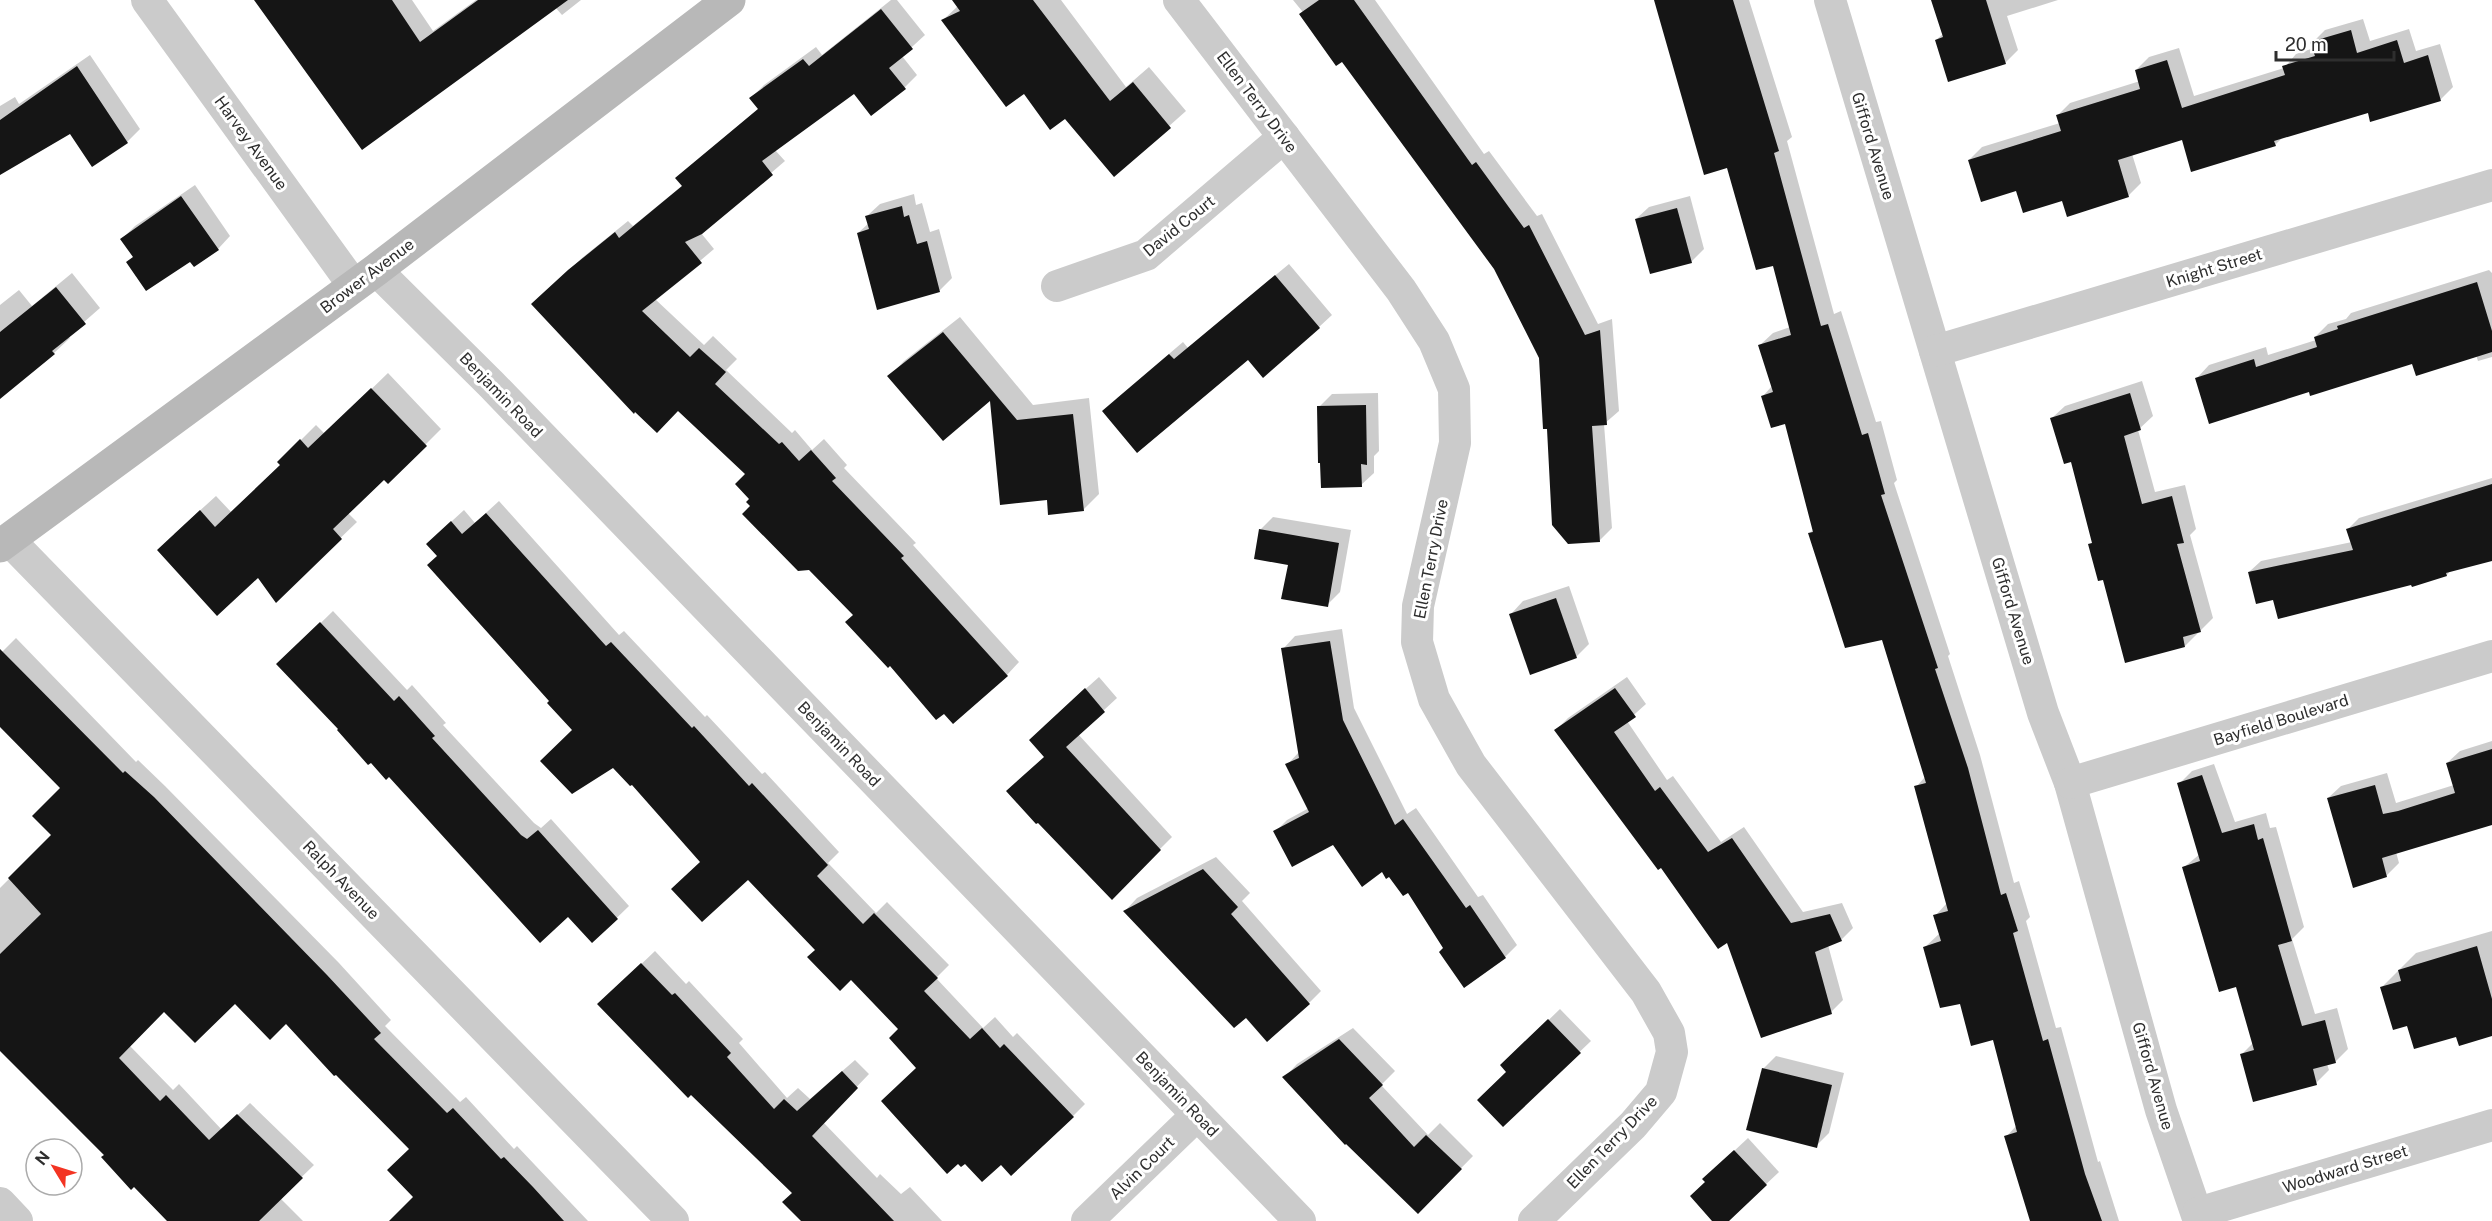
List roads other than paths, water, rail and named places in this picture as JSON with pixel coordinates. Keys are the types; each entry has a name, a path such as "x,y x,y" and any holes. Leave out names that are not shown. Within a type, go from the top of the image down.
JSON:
{"main road":[{"name":"Brower Avenue","path":"4,543 365,278 729,0"}],"street":[{"name":"Harvey Avenue","path":"147,0 365,278"},
{"name":"Ellen Terry Drive","path":"1179,0 1401,290 1434,341 1454,389 1455,443 1418,606 1417,642 1434,699 1471,765 1646,992 1669,1033 1672,1052 1661,1092 1633,1125 1534,1221"},
{"name":"Gifford Avenue","path":"1830,0 2043,713 2070,783 2162,1110 2199,1217"},
{"name":"David Court","path":"1057,286 1146,255 1284,137"},
{"name":"Knight Street","path":"1935,351 2492,185"},
{"name":"Benjamin Road","path":"365,278 499,393 1300,1221"},
{"name":"Ralph Avenue","path":"4,543 673,1221"},
{"name":"Bayfield Boulevard","path":"2070,783 2492,656"},
{"name":"Alvin Court","path":"1087,1221 1197,1115"},
{"name":"Woodward Street","path":"2199,1217 2492,1125"},
{"path":"0,1203 17,1221"}]}
